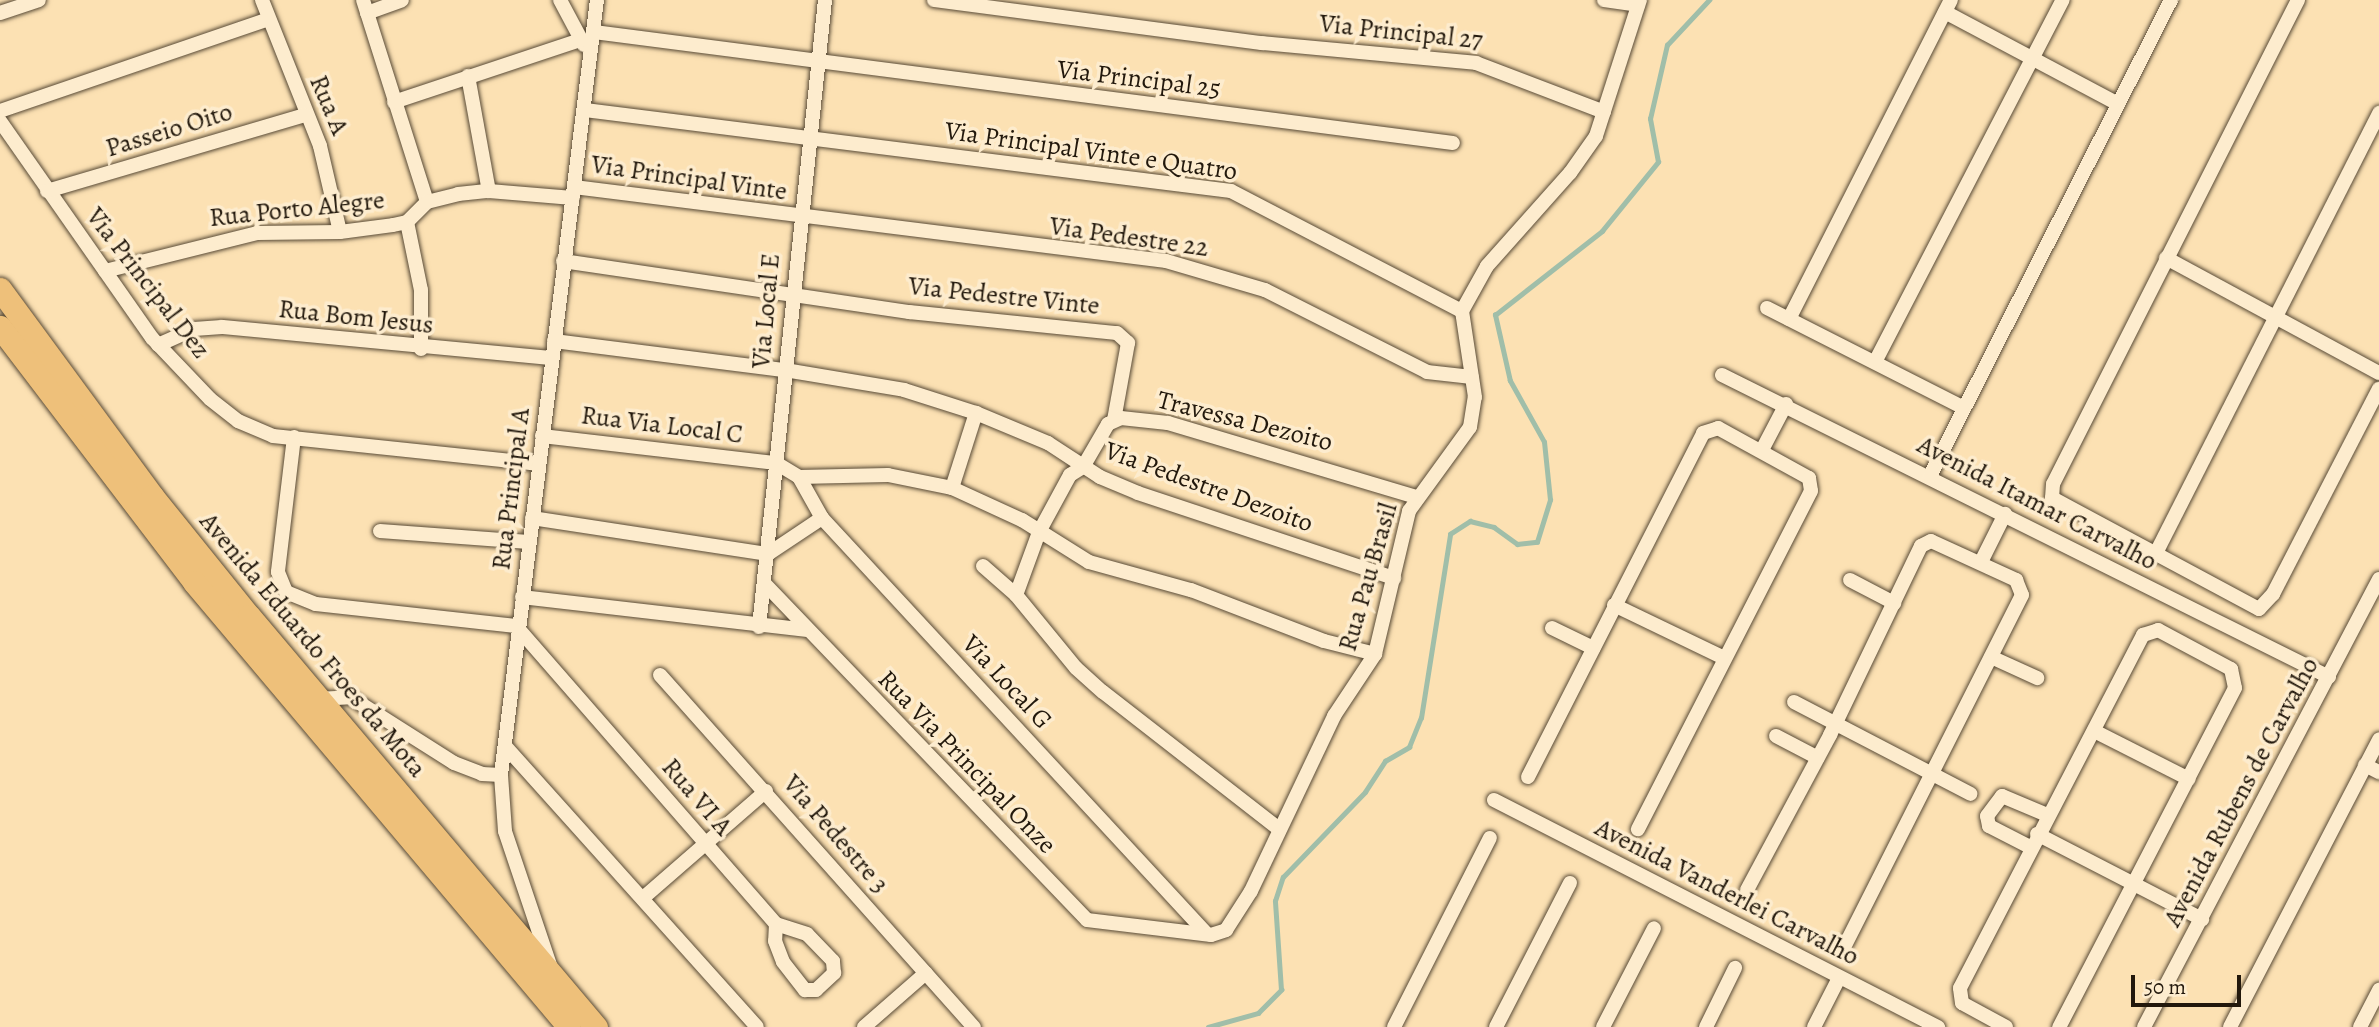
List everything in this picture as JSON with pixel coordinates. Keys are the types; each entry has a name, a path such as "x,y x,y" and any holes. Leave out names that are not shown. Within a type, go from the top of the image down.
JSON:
{"highway":[{"name":"Avenida Eduardo Froes da Mota","path":"0,289 152,496 317,698 596,1027"},
{"name":"Avenida Eduardo Froes da Mota","path":"0,327 194,582 569,1027"}],"street":[{"path":"0,13 39,0"},
{"name":"Rua A","path":"262,0 305,115 320,146 340,232"},
{"path":"402,0 365,6 427,202 489,191 573,192"},
{"path":"560,0 580,40 592,55"},
{"name":"Rua Principal A","path":"554,977 505,831 501,775 516,626 522,597 597,0"},
{"name":"Via Local E","path":"759,627 799,218 811,139 825,0"},
{"name":"Via Principal 27","path":"934,0 1262,43 1468,62 1504,71 1604,112"},
{"path":"1462,311 1476,282 1570,173 1596,136 1639,2 1604,0"},
{"path":"1875,362 2063,0"},
{"path":"1930,477 2171,0"},
{"path":"2298,0 2051,491 2057,502 2254,609 2264,607 2379,389"},
{"path":"1789,319 1948,6 2033,60 2118,104"},
{"path":"0,111 268,19"},
{"name":"Via Principal 25","path":"594,32 820,58 1011,88 1453,142"},
{"path":"394,102 580,40"},
{"path":"468,76 489,191"},
{"name":"Via Principal Vinte e Quatro","path":"585,110 1231,191 1462,311"},
{"path":"2155,555 2379,113"},
{"name":"Passeio Oito","path":"47,191 305,115"},
{"name":"Via Principal Dez","path":"0,121 158,345 210,399 238,421 273,436 538,464"},
{"name":"Via Principal Vinte","path":"573,192 799,218"},
{"name":"Rua Porto Alegre","path":"105,271 257,233 340,232 407,222 427,202"},
{"name":"Via Pedestre 22","path":"799,218 1166,261 1265,290 1427,372 1472,377"},
{"path":"407,222 421,290 421,349"},
{"path":"2166,258 2379,373"},
{"path":"563,261 793,293"},
{"name":"Via Pedestre Vinte","path":"793,293 909,312 1117,333 1128,344 1114,420"},
{"path":"1767,308 1964,408"},
{"name":"Rua Pau Brasil","path":"1206,933 1216,935 1231,925 1334,716 1375,654 1416,497 1466,436 1474,415 1472,377 1462,311"},
{"name":"Rua Bom Jesus","path":"158,345 183,332 222,327 421,349 552,358"},
{"name":"Via Pedestre Dezoito","path":"554,341 785,370 904,390 976,413 1048,443 1083,467 1138,493 1394,578"},
{"name":"Avenida Itamar Carvalho","path":"1722,375 1786,404 2329,677"},
{"path":"1762,450 1786,404"},
{"path":"951,488 976,413"},
{"path":"1016,595 1040,532 1070,475 1083,467 1114,420"},
{"name":"Travessa Dezoito","path":"1114,420 1168,423 1416,497"},
{"path":"1528,777 1706,430 1718,428 1809,478 1811,491 1638,829"},
{"name":"Rua Via Local C","path":"542,436 776,463"},
{"path":"294,437 280,582 286,592 305,602 516,626"},
{"name":"Via Local G","path":"776,463 799,477 822,518 1206,933"},
{"path":"799,477 888,475 951,488 1115,573 1191,590 1324,641 1375,654"},
{"path":"1981,562 2004,514"},
{"path":"532,518 768,554 822,518"},
{"path":"380,531 529,542"},
{"path":"1747,890 1818,758 1927,541 1981,562 2016,580 2022,590 1991,657 1845,944"},
{"path":"983,566 1016,595 1076,668 1102,692 1278,828"},
{"name":"Avenida Rubens de Carvalho","path":"2144,1027 2379,579"},
{"path":"1850,580 1894,603"},
{"name":"Rua Via Principal Onze","path":"764,583 1081,915 1094,924 1206,933"},
{"path":"522,597 759,627 807,630"},
{"path":"1614,605 1724,658"},
{"name":"Rua VI A","path":"516,626 776,924"},
{"path":"1552,628 1593,648"},
{"path":"2006,1027 1965,1005 1959,992 2034,841 2143,635 2158,630 2231,669 2236,679 2189,779 2059,1027"},
{"path":"1991,657 2037,678"},
{"name":"Via Pedestre 3","path":"660,675 974,1027"},
{"path":"317,698 350,697 454,763 501,775"},
{"path":"1794,702 1971,793"},
{"path":"2094,731 2189,779"},
{"path":"1776,736 1818,758"},
{"path":"2230,1027 2379,739"},
{"path":"505,746 757,1027"},
{"path":"2365,765 2379,772"},
{"path":"643,898 766,791"},
{"path":"2047,816 2002,796 1987,816 1989,826 2034,841 2134,885 2202,919"},
{"name":"Avenida Vanderlei Carvalho","path":"1494,800 1938,1027"},
{"path":"1394,1027 1490,838"},
{"path":"1496,1027 1570,883"},
{"path":"776,924 798,928 826,953 835,967 826,982 813,992 800,985 778,951 776,924"},
{"path":"1603,1027 1654,928"},
{"path":"1706,1027 1735,968"},
{"path":"864,1027 926,973"},
{"path":"1814,1027 1839,978"},
{"path":"2360,1027 2379,990"}],"waterway":[{"path":"1208,1027 1258,1013 1281,990 1275,901 1283,877 1365,792 1385,761 1409,747 1421,718 1450,534 1470,521 1494,527 1517,544 1537,542 1550,500 1544,442 1510,381 1495,315 1602,231 1658,162 1650,119 1667,45 1709,0"}]}
